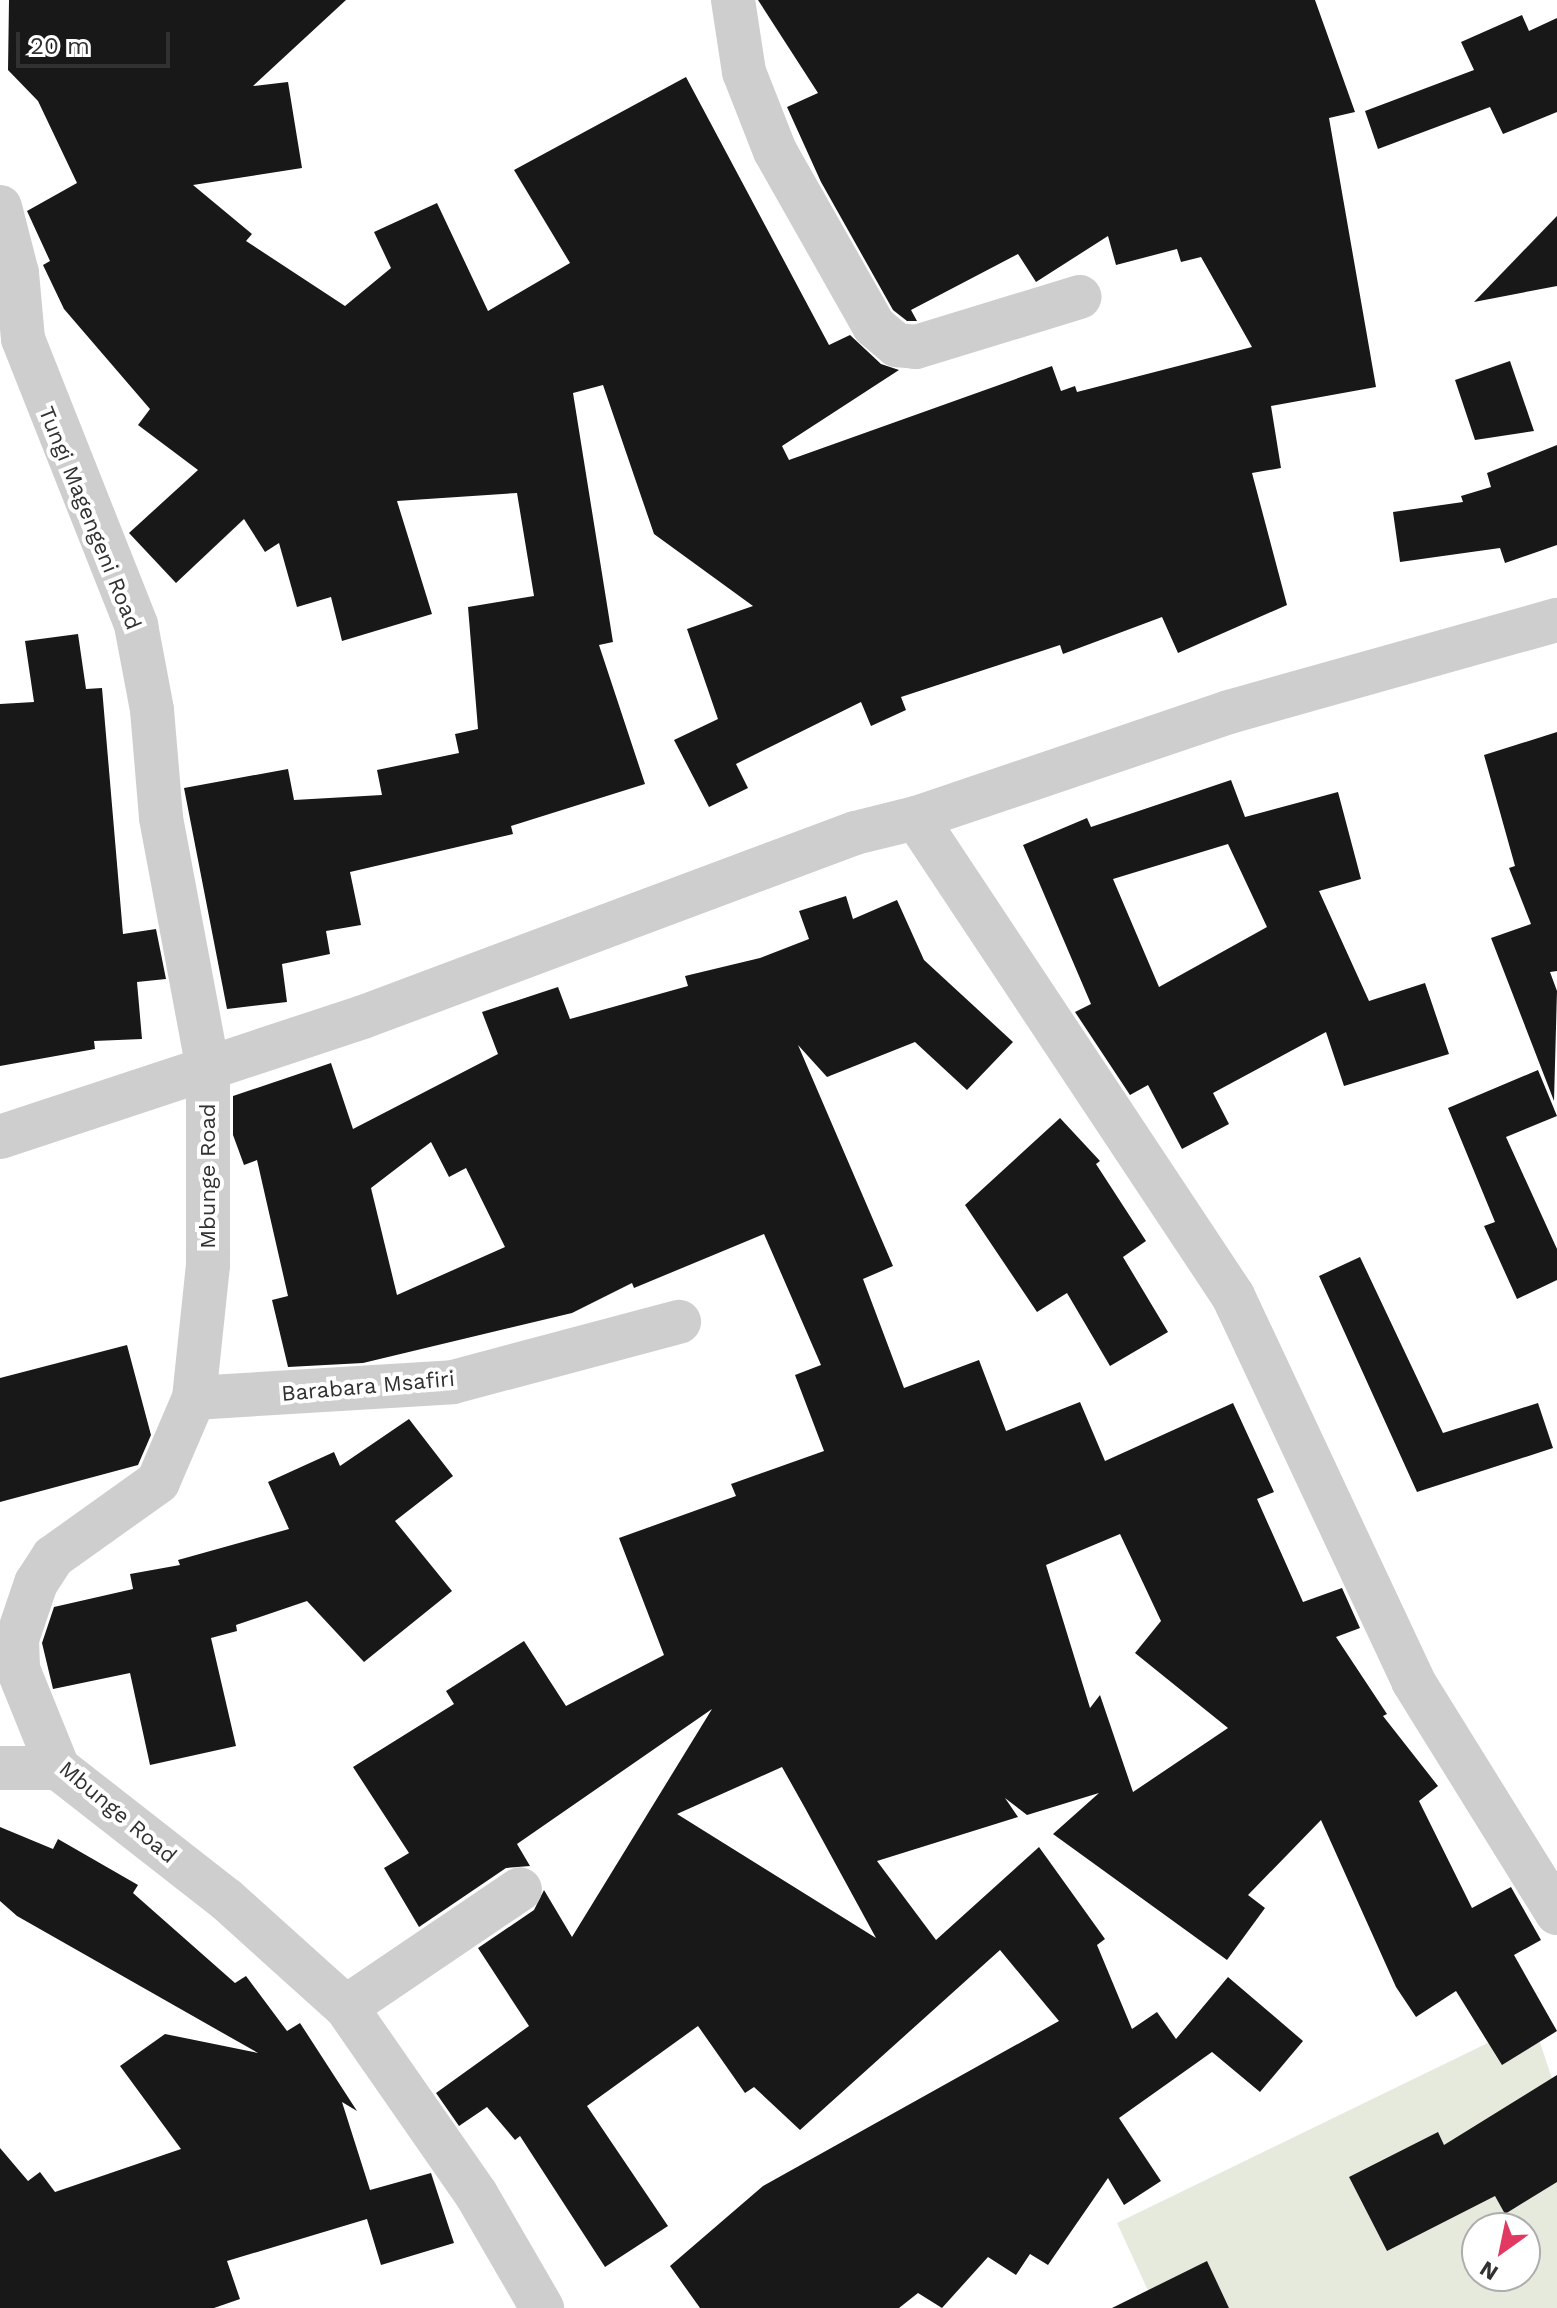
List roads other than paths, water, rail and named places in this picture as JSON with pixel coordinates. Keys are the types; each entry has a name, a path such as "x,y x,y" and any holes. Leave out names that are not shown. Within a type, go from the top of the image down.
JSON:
{"street":[{"path":"733,0 744,72 775,151 874,326 897,345 916,347 1080,297"},
{"name":"Tungi Magengeni Road","path":"0,207 17,273 23,339 136,625 152,710 161,818 208,1069"},
{"path":"0,1137 363,1017 855,833 916,818 1229,712 1557,620"},
{"path":"916,818 1233,1296 1413,1681 1557,1913"},
{"name":"Mbunge Road","path":"208,1069 208,1265 194,1398 158,1482 53,1557 25,1611 17,1639 18,1669 58,1768 227,1900 346,2007 476,2194 542,2308"},
{"name":"Barabara Msafiri","path":"194,1398 453,1382 679,1322"},
{"path":"0,1768 58,1768"},
{"path":"346,2007 520,1889"}]}
